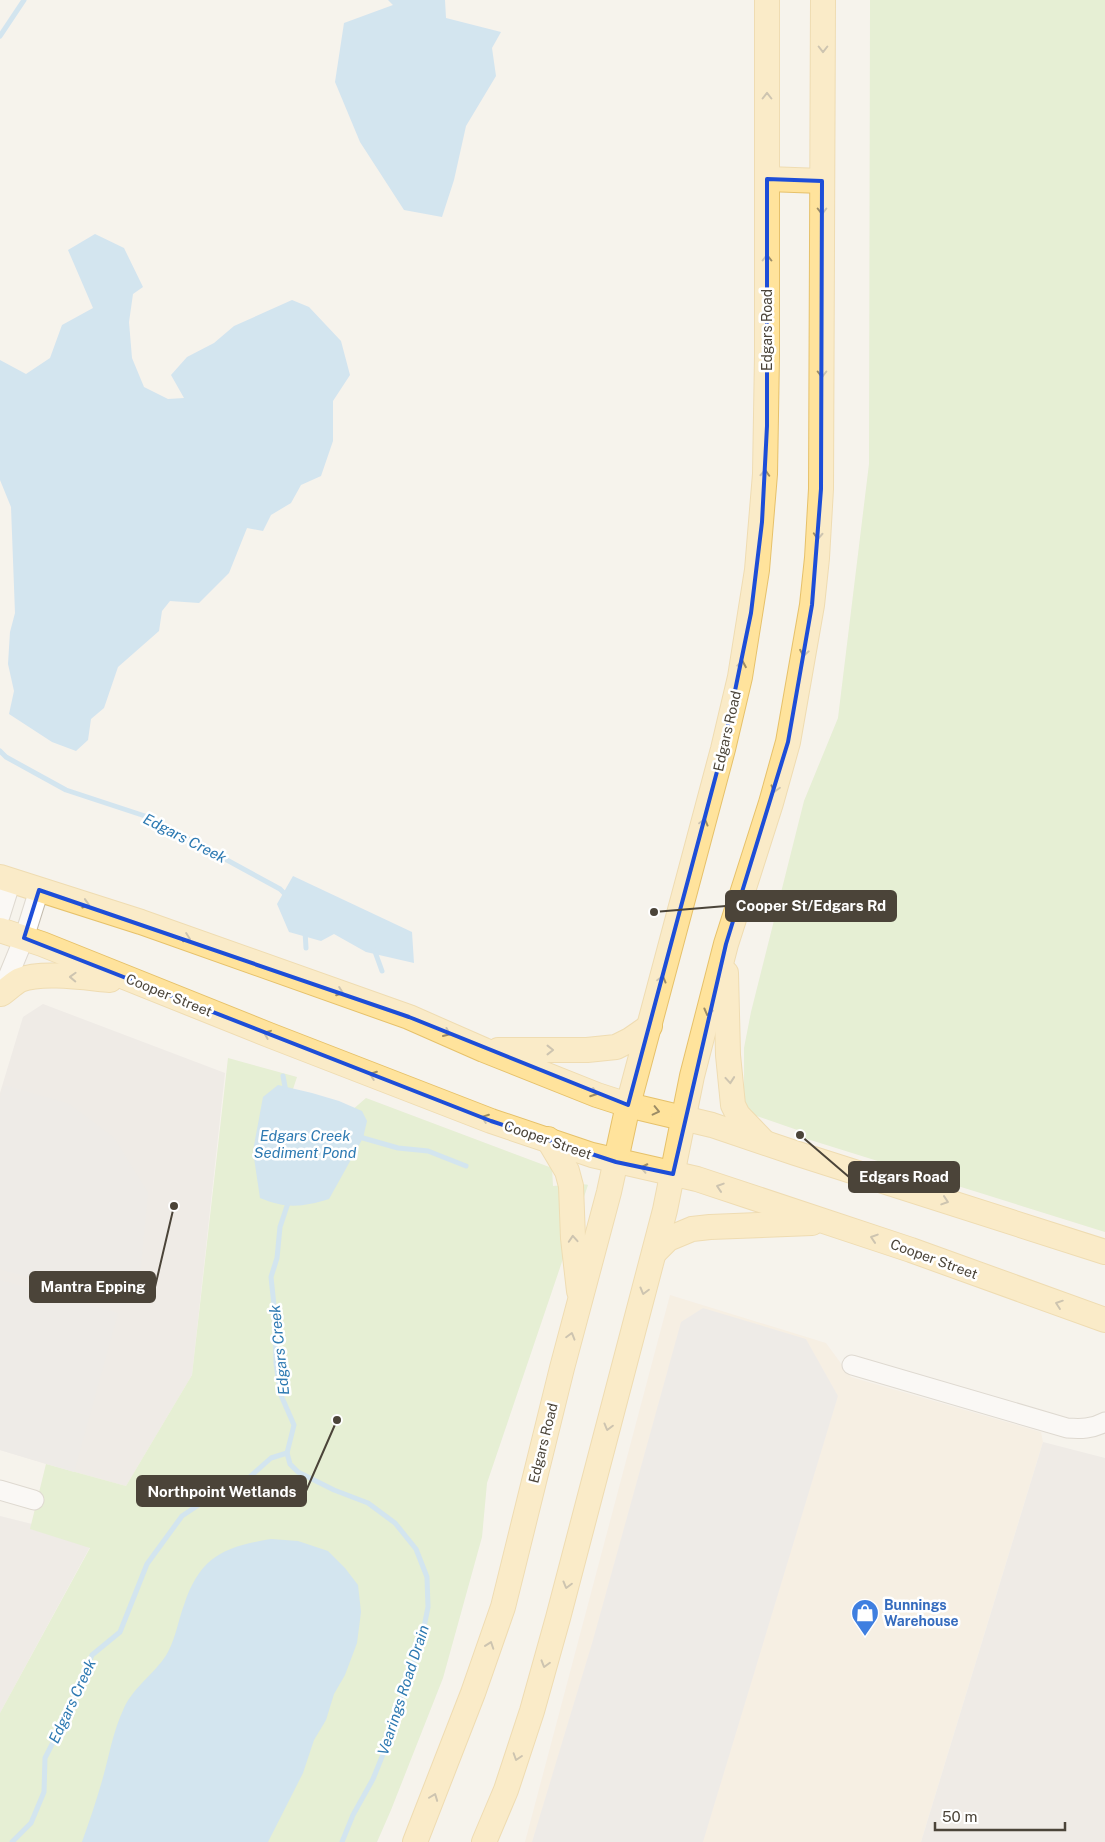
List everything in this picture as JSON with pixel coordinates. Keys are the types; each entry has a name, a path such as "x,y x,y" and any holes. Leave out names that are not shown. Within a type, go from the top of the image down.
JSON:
{"main road":[{"name":"Edgars Road","path":"415,1842 473,1693 503,1607 562,1368 609,1192 628,1105 725,740 740,676 757,570 762,522 766,426 767,0"},
{"path":"484,1842 506,1790 532,1711 655,1252 673,1174 692,1076 726,944 771,803 788,742 812,605 821,489 822,0"},
{"path":"768,179 822,181"},
{"path":"5,879 141,922 400,1013 484,1050 597,1095 628,1105 712,1125 1105,1252"},
{"name":"Cooper Street","path":"0,930 491,1121 616,1162 697,1179 911,1250 1105,1320"},
{"path":"726,944 728,1055 733,1105 738,1115 765,1143"},
{"path":"1,996 19,980 34,977 74,976 139,983"},
{"path":"484,1050 605,1048 630,1040 650,1026"},
{"path":"548,1139 567,1171 571,1186 573,1238 580,1304"},
{"path":"655,1252 668,1239 692,1229 827,1222"}],"street":[{"path":"0,916 5,879"},
{"path":"1,996 24,938 39,890"},
{"path":"852,1365 1067,1428 1096,1427 1105,1422"},
{"path":"0,1490 34,1500"}],"highlighted area":[{"path":"767,179 822,181 821,489 812,605 788,742 726,944 673,1174 616,1162 491,1121 24,938 39,890 409,1017 628,1105 723,749 751,613 762,522 767,426"}],"shaded area":[{"path":"43,1004 225,1073 192,1375 126,1486 0,1450 0,1093 23,1017"},
{"path":"5,1085 69,1104 114,1138 148,1193 140,1274 128,1293 125,1306 0,1269 0,1099"},
{"path":"0,1280 118,1313 74,1472 0,1450"},
{"path":"670,1295 826,1343 851,1377 1041,1432 1043,1442 921,1842 525,1842"},
{"path":"703,1308 806,1339 838,1396 703,1842 532,1842 593,1640 681,1322"},
{"path":"1043,1442 1105,1458 1105,1842 921,1842"},
{"path":"0,1516 32,1524 31,1529 90,1547 0,1713"}],"green space":[{"path":"870,0 1105,0 1105,1232 804,1138 806,1133 754,1115 744,1104 744,1048 751,1012 804,801 838,718 869,464"},
{"path":"228,1058 297,1077 293,1089 313,1144 366,1098 552,1168 553,1186 588,1185 487,1483 482,1537 443,1678 377,1842 0,1842 0,1713 90,1548 30,1529 46,1464 126,1486 192,1375"}],"water":[{"path":"388,0 445,0 446,18 501,32 492,48 496,76 466,126 454,180 442,217 404,210 360,142 335,82 344,23 393,5"},
{"path":"95,234 124,248 143,287 133,294 129,322 132,358 144,387 168,399 184,398 171,375 187,357 214,343 234,326 292,300 309,307 341,341 350,375 333,401 333,441 321,476 301,485 291,503 271,515 263,531 247,528 229,573 199,603 170,601 162,611 159,631 118,667 104,708 91,719 88,740 76,751 52,742 9,714 14,691 8,664 10,632 15,613 11,507 0,480 0,360 26,374 50,358 62,325 93,308 68,250"},
{"path":"293,876 412,932 414,963 366,952 334,934 321,941 289,932 277,904"},
{"name":"Edgars Creek Sediment Pond","path":"278,1085 339,1101 362,1111 367,1121 363,1138 329,1199 294,1206 269,1202 260,1198 253,1151 263,1097"},
{"path":"271,1539 298,1541 328,1551 358,1585 361,1612 357,1643 345,1675 334,1694 326,1720 314,1740 303,1773 268,1842 82,1842 100,1789 120,1717 128,1700 168,1652 190,1589 198,1576 206,1565 227,1551 239,1546"}],"waterway":[{"name":"Edgars Creek","path":"0,36 24,0"},
{"name":"Edgars Creek","path":"0,751 6,757 66,790 148,817 280,889 287,896"},
{"name":"Edgars Creek","path":"305,931 306,948"},
{"path":"374,949 382,971"},
{"name":"Edgars Creek","path":"283,1076 286,1092"},
{"path":"359,1135 363,1138 398,1148 428,1151 466,1166"},
{"name":"Edgars Creek","path":"12,1842 31,1823 44,1792 45,1758 67,1715 92,1655 120,1632 147,1564 182,1516 203,1502 234,1491 271,1458 287,1453 294,1425 280,1393 276,1363 275,1315 271,1277 277,1258 280,1227 289,1200"},
{"name":"Vearings Road Drain","path":"287,1453 290,1464 298,1472 334,1490 368,1503 395,1523 416,1549 427,1577 428,1607 421,1642 397,1709 388,1742 373,1779 353,1815 342,1842"}],"place":[{"name":"Cooper St/Edgars Rd","path":"654,912"},
{"name":"Edgars Road","path":"800,1135"},
{"name":"Mantra Epping","path":"174,1206"},
{"name":"Northpoint Wetlands","path":"337,1420"},
{"name":"Bunnings Warehouse","path":"865,1637"}]}
